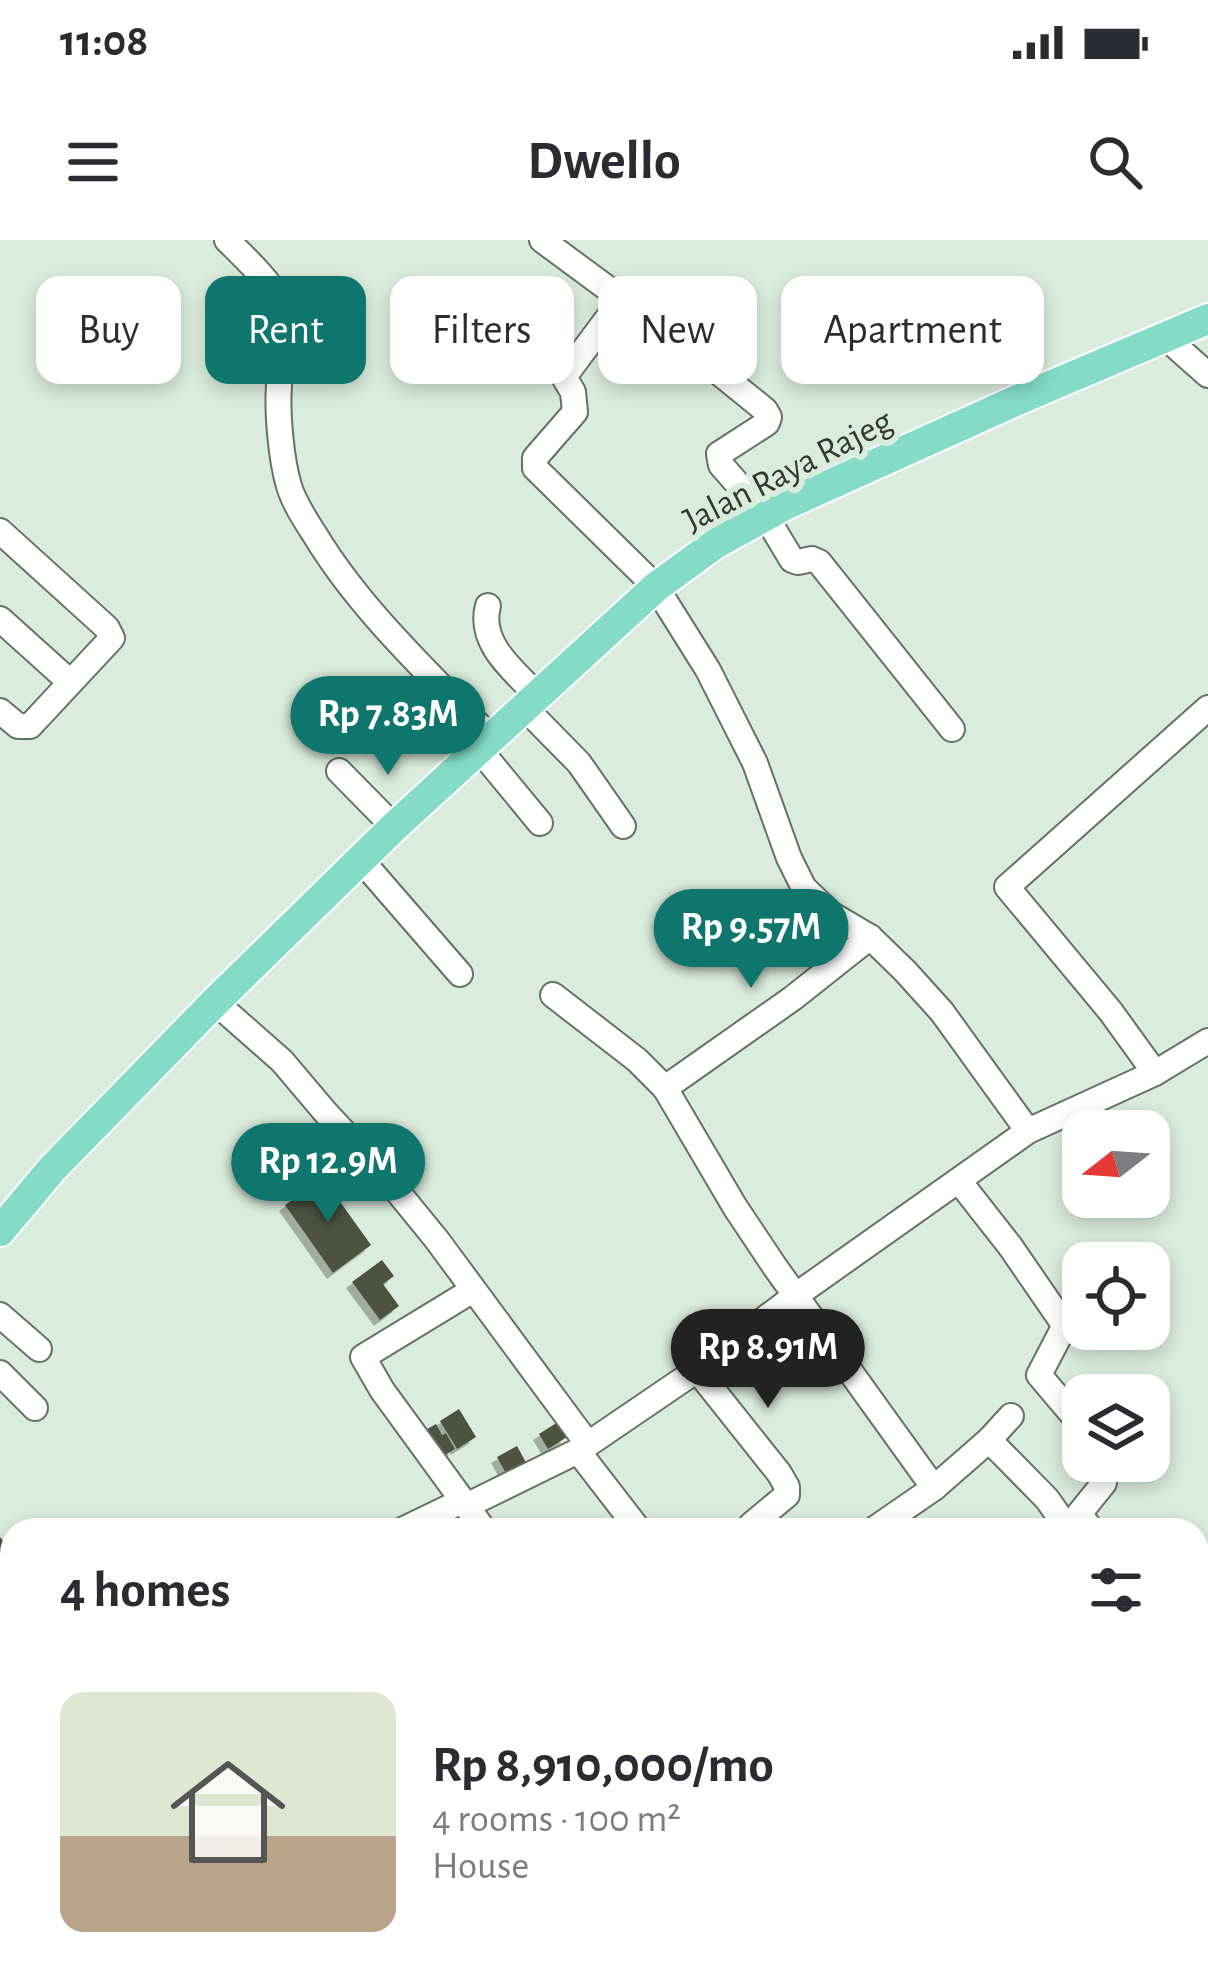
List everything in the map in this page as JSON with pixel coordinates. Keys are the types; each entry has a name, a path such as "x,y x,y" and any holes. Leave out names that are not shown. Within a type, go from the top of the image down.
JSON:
{"main road":[{"name":"Jalan Raya Rajeg","path":"0,1231 52,1169 215,1002 394,827 656,586 765,515 1208,319"}],"street":[{"path":"227,240 269,284 286,316 279,386 283,440 290,488 309,525 333,565 485,744 540,823"},
{"path":"542,240 598,281"},
{"path":"598,331 564,377 573,392 575,412 533,463 656,586 708,670 755,763 789,858 805,888 832,914 870,938 942,1012 1028,1131"},
{"path":"1165,337 1208,375"},
{"path":"732,384 769,417 767,423 718,454 721,465 765,515 792,560 819,562 952,729"},
{"path":"0,531 112,633 111,642 30,726 18,726 0,711"},
{"path":"488,606 485,632 492,645 623,826"},
{"path":"0,619 70,682"},
{"path":"1155,1073 1007,887 1208,708"},
{"path":"339,771 394,827"},
{"path":"362,861 460,974"},
{"path":"665,1088 870,938"},
{"path":"554,995 638,1060 665,1088 735,1207 934,1488"},
{"path":"215,1002 282,1061 384,1175 472,1290 631,1518"},
{"path":"430,1518 583,1447 1028,1131 1155,1073 1208,1041"},
{"path":"958,1181 1063,1323 1039,1375 1062,1402"},
{"path":"472,1290 362,1357 475,1518"},
{"path":"0,1315 39,1349"},
{"path":"697,1370 787,1487 787,1495 759,1518"},
{"path":"0,1373 35,1408"},
{"path":"890,1518 934,1488 1012,1416"},
{"path":"989,1440 1067,1518"},
{"path":"1079,1518 1104,1482"}],"building":[{"path":"323,1178 371,1245 333,1273 285,1205"},
{"path":"382,1260 394,1276 383,1284 399,1306 380,1320 352,1282"},
{"path":"459,1409 476,1437 457,1449 440,1421"},
{"path":"558,1422 567,1437 548,1449 539,1434"},
{"path":"436,1424 455,1449 435,1461 420,1433"},
{"path":"517,1446 529,1468 509,1479 497,1457"}]}
